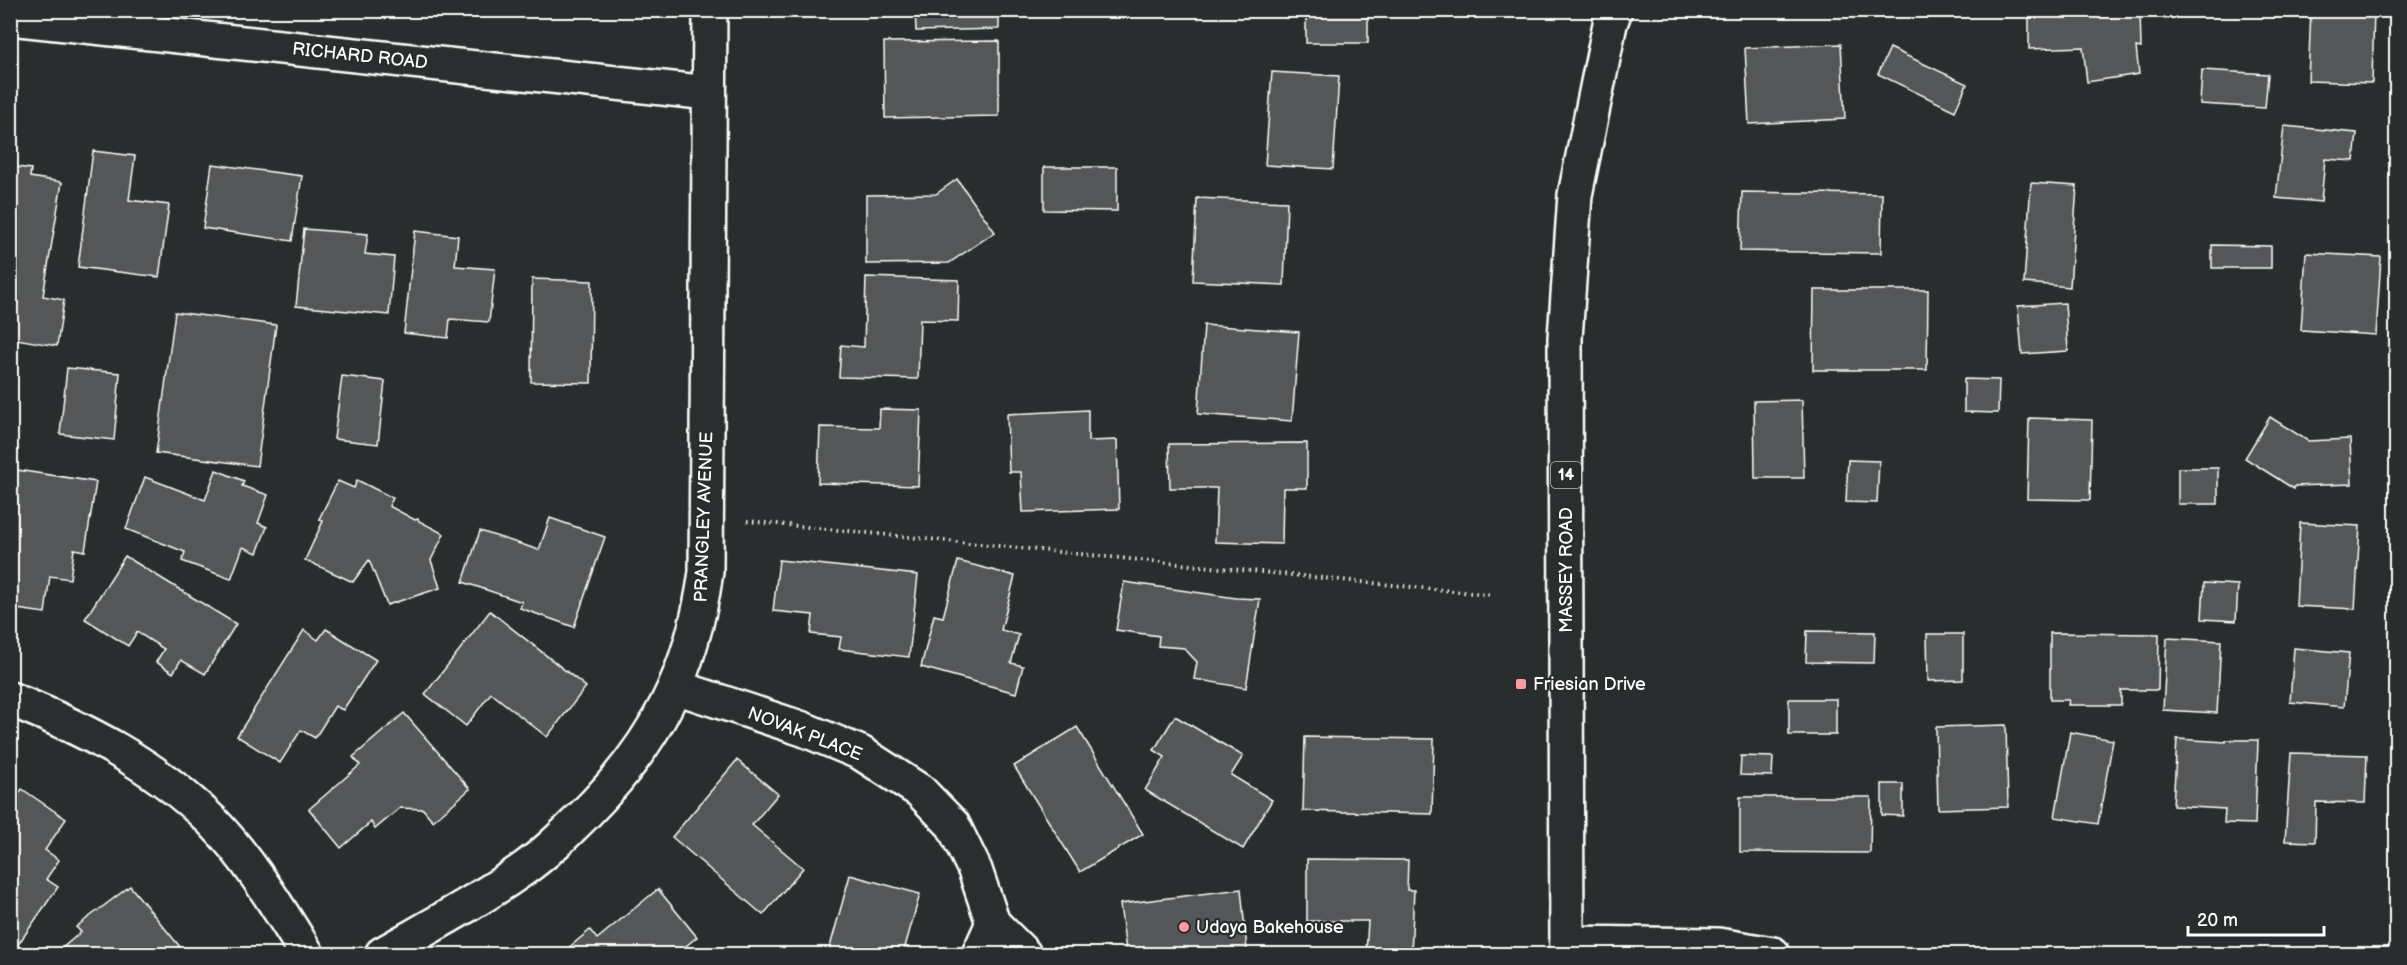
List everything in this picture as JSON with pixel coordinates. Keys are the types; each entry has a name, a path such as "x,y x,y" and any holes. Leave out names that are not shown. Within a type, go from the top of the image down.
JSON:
{"street":[{"name":"PRANGLEY AVENUE","path":"382,954 524,869 562,837 627,768 656,725 676,687 700,614 706,572 710,10"},
{"name":"MASSEY ROAD","path":"1567,949 1565,338 1575,195 1610,24 1615,10"},
{"name":"RICHARD ROAD","path":"10,18 709,93"},
{"name":"NOVAK PLACE","path":"676,687 803,729 861,753 920,791 952,825 975,870 993,922 1024,954"},
{"path":"10,699 81,730 134,758 174,787 213,823 245,861 307,954"},
{"path":"979,954 993,922"},
{"path":"1567,949 1718,945 1773,954"}],"path":[{"path":"708,517 1493,595"}],"building":[{"path":"915,10 999,10 999,29 916,31"},
{"path":"1306,10 1368,10 1368,43 1306,43"},
{"path":"2029,10 2140,10 2141,48 2136,47 2139,74 2087,82 2083,47 2029,49"},
{"path":"2311,10 2374,10 2372,83 2308,81"},
{"path":"999,41 999,116 885,118 884,42"},
{"path":"1841,44 1845,119 1749,124 1745,48"},
{"path":"1890,48 1967,84 1955,111 1878,74"},
{"path":"2202,70 2268,74 2265,108 2200,104"},
{"path":"1272,72 1339,76 1333,169 1265,165"},
{"path":"2284,126 2357,133 2354,161 2325,159 2321,202 2276,198"},
{"path":"93,151 135,156 129,200 169,205 159,277 78,267"},
{"path":"212,164 302,176 292,241 203,228"},
{"path":"10,166 31,169 30,177 62,182 43,296 64,300 57,346 10,338 17,298 10,296"},
{"path":"1044,167 1117,167 1117,211 1044,210"},
{"path":"957,179 995,232 949,263 866,264 866,195 936,194"},
{"path":"2031,183 2077,186 2070,287 2024,283"},
{"path":"1742,192 1882,194 1881,253 1740,251"},
{"path":"1197,198 1287,202 1284,285 1193,281"},
{"path":"304,229 368,234 365,254 394,257 389,315 296,306"},
{"path":"415,231 458,236 455,266 495,269 489,322 450,319 448,338 404,333"},
{"path":"2212,245 2271,246 2271,268 2212,268"},
{"path":"2306,253 2381,257 2376,335 2301,330"},
{"path":"866,277 959,280 958,321 920,320 918,379 839,377 841,345 864,347"},
{"path":"532,279 592,281 591,383 531,382"},
{"path":"1814,290 1928,290 1927,370 1813,370"},
{"path":"2065,303 2068,351 2022,354 2018,306"},
{"path":"175,312 276,325 257,466 156,453"},
{"path":"1204,325 1299,332 1292,421 1198,414"},
{"path":"67,368 120,373 114,440 60,434"},
{"path":"342,376 385,381 378,444 334,439"},
{"path":"1964,379 1999,380 1998,413 1964,412"},
{"path":"1802,400 1804,478 1755,478 1754,401"},
{"path":"880,409 921,410 918,486 818,483 820,427 879,428"},
{"path":"1088,410 1088,441 1117,440 1119,509 1023,512 1021,472 1009,472 1007,414"},
{"path":"2270,417 2308,441 2350,439 2352,484 2295,486 2294,489 2245,458"},
{"path":"2029,418 2092,420 2090,500 2027,499"},
{"path":"1307,443 1307,488 1283,488 1282,544 1215,542 1217,488 1170,488 1169,444"},
{"path":"1848,460 1879,461 1877,503 1846,502"},
{"path":"2178,468 2218,468 2218,504 2178,504"},
{"path":"17,470 96,482 85,551 74,549 70,579 50,576 45,613 10,608 10,508"},
{"path":"216,470 244,481 242,486 268,495 258,523 267,527 257,553 243,547 231,579 182,561 185,552 126,529 145,477 205,500"},
{"path":"357,480 393,498 389,506 444,534 431,560 440,588 387,605 369,560 353,582 305,560 323,521 319,519 338,481 354,488"},
{"path":"550,518 605,537 574,627 520,608 522,602 463,582 480,531 539,550"},
{"path":"2300,523 2360,526 2355,609 2296,606"},
{"path":"125,556 236,624 205,674 181,660 173,673 156,662 164,649 137,632 128,646 85,619"},
{"path":"779,560 918,575 909,657 839,649 841,637 811,634 813,615 773,611"},
{"path":"958,561 1015,576 1001,630 1019,635 1011,663 1023,666 1016,693 921,667 934,615 943,617"},
{"path":"1124,582 1236,598 1260,599 1246,688 1194,679 1197,662 1184,648 1158,646 1159,636 1116,630"},
{"path":"2204,583 2238,585 2236,621 2202,619"},
{"path":"490,611 586,687 547,737 491,693 466,726 425,694"},
{"path":"326,629 376,660 343,710 335,706 315,738 301,730 280,763 237,736 304,630 318,640"},
{"path":"1807,631 1875,632 1874,663 1806,662"},
{"path":"2050,633 2159,634 2158,690 2121,690 2121,705 2068,705 2069,700 2050,700"},
{"path":"1927,634 1963,634 1963,680 1928,681"},
{"path":"2167,638 2221,641 2217,713 2163,710"},
{"path":"2294,648 2349,653 2344,707 2290,702"},
{"path":"1789,699 1836,699 1836,735 1789,735"},
{"path":"404,713 470,789 433,821 423,809 400,808 375,829 371,822 341,848 309,809 360,765 353,757"},
{"path":"1175,716 1243,756 1231,775 1272,800 1243,849 1145,790 1165,757 1154,750"},
{"path":"2006,725 2008,807 1938,809 1936,727"},
{"path":"1077,727 1143,834 1080,872 1014,766"},
{"path":"2070,732 2113,740 2098,824 2055,817"},
{"path":"1305,737 1434,739 1432,814 1303,811"},
{"path":"2177,739 2226,742 2226,740 2258,740 2255,824 2224,823 2225,809 2173,806"},
{"path":"2291,753 2367,755 2365,803 2316,802 2315,842 2285,841"},
{"path":"1741,756 1773,757 1772,776 1740,775"},
{"path":"737,760 778,794 752,825 803,868 763,915 672,837"},
{"path":"1882,784 1903,784 1903,816 1882,815"},
{"path":"22,789 66,819 45,850 59,860 46,879 58,887 15,949 10,946 10,806"},
{"path":"1740,797 1871,797 1870,853 1740,852"},
{"path":"1307,859 1408,860 1407,890 1414,890 1411,954 1366,954 1368,921 1307,921"},
{"path":"850,875 920,894 903,954 828,954"},
{"path":"130,886 186,954 55,954 81,932 76,927"},
{"path":"658,889 697,937 676,954 561,954 590,930 597,939"},
{"name":"Udaya Bakehouse","path":"1241,889 1247,950 1212,954 1114,954 1126,951 1120,904"}],"place":[{"name":"Friesian Drive","path":"1521,684"},
{"name":"Udaya Bakehouse","path":"1184,927"}]}
